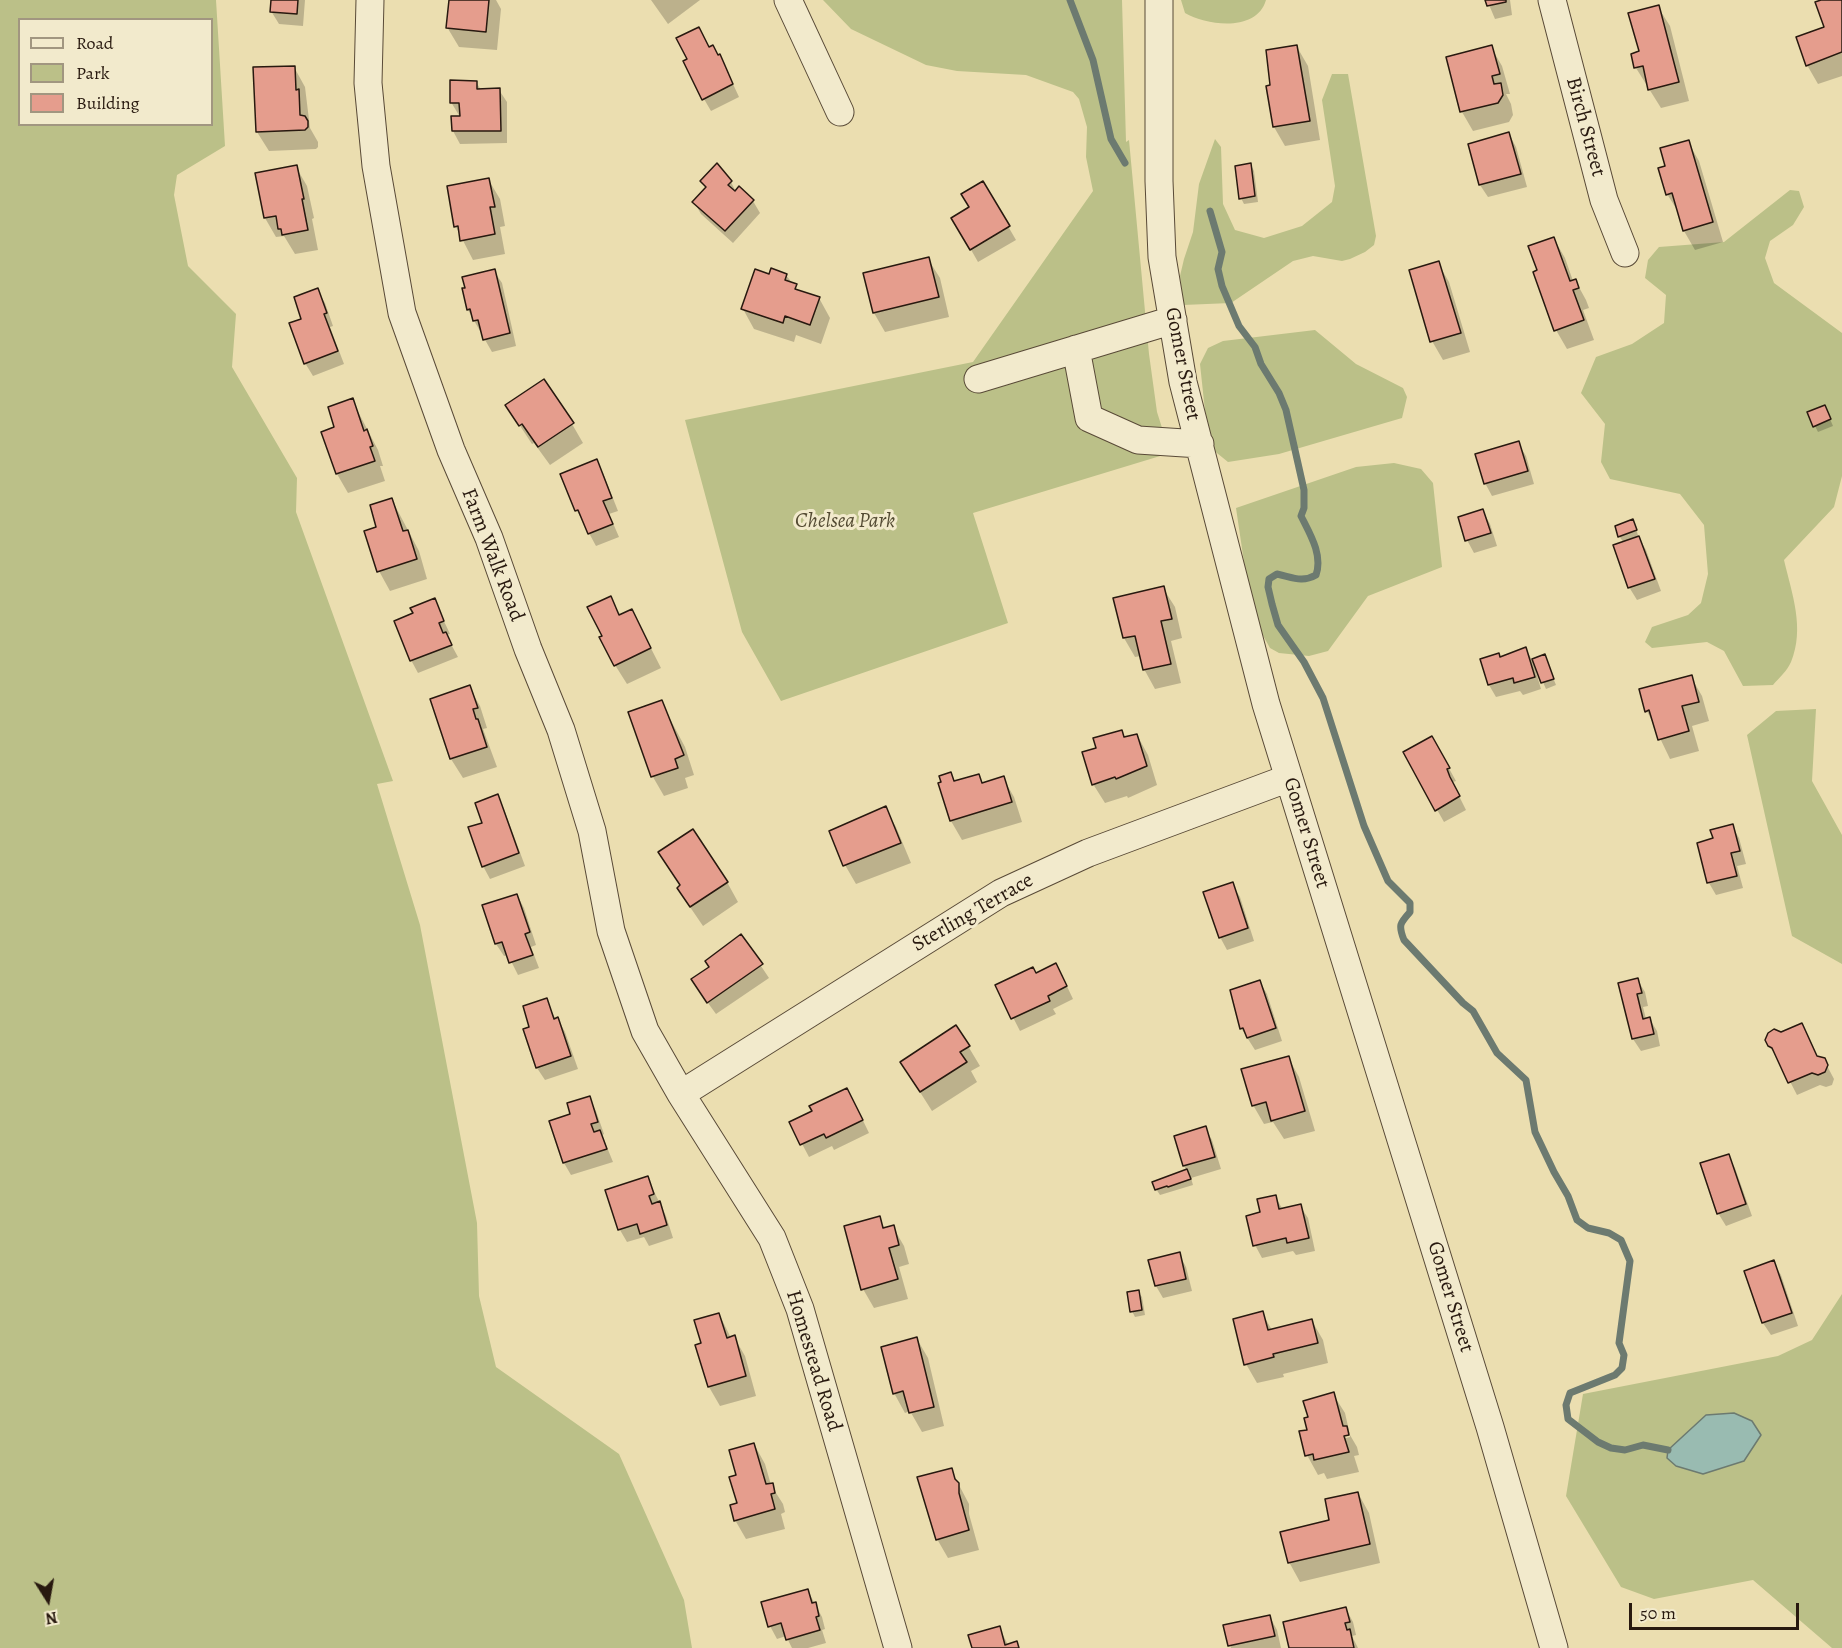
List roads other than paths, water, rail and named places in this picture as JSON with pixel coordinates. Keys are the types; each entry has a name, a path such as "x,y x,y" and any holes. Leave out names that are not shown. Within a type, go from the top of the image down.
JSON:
{"street":[{"name":"Farm Walk Road","path":"370,0 368,83 376,166 402,313 452,450 489,538 528,649 561,730 592,831 611,931 645,1030 681,1094"},
{"path":"788,0 840,112"},
{"name":"Gomer Street","path":"1159,0 1159,181 1162,257 1184,382 1266,704 1490,1427 1554,1648"},
{"name":"Birch Street","path":"1552,0 1604,200 1625,253"},
{"path":"978,379 1173,320"},
{"path":"1076,349 1089,418 1138,440 1200,444"},
{"name":"Sterling Terrace","path":"681,1094 1001,893 1088,853 1289,778"},
{"name":"Homestead Road","path":"681,1094 772,1238 800,1309 898,1648"}],"water":[{"path":"1734,1413 1752,1421 1761,1435 1744,1461 1703,1474 1676,1466 1667,1458 1668,1450 1706,1415"}],"waterway":[{"path":"1070,0 1093,60 1111,139 1125,163"},
{"path":"1210,211 1222,252 1218,269 1222,286 1239,326 1255,347 1261,364 1279,393 1286,410 1304,490 1304,508 1301,516 1317,552 1316,575 1301,579 1277,574 1269,579 1268,587 1278,625 1304,662 1323,698 1364,826 1388,881 1410,903 1410,912 1401,924 1404,940 1473,1011 1497,1053 1526,1080 1535,1132 1568,1196 1577,1220 1588,1228 1609,1233 1621,1240 1630,1261 1619,1343 1624,1355 1622,1368 1615,1375 1570,1393 1566,1405 1568,1419 1598,1442 1611,1448 1625,1450 1643,1445 1668,1450"}],"park label":[{"name":"Chelsea Park","path":"845,522"}]}
